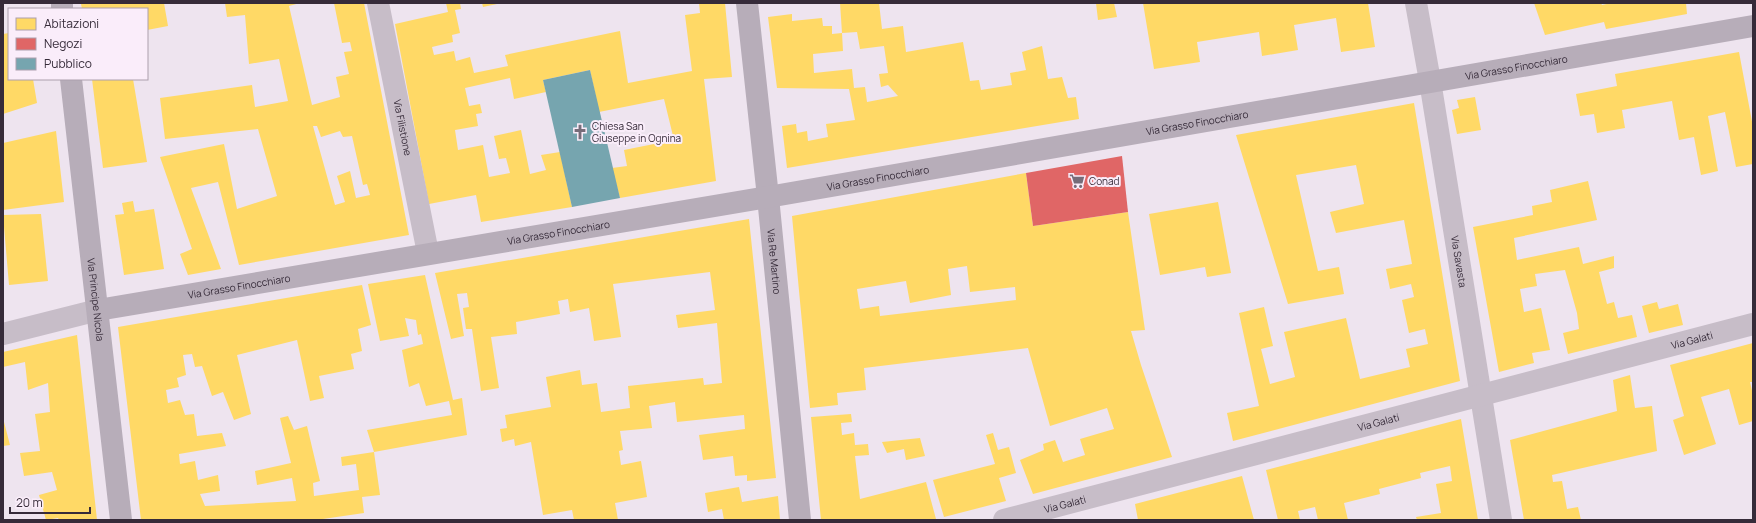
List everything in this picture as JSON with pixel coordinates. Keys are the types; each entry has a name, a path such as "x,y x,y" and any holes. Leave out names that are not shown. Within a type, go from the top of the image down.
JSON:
{"main road":[{"name":"Via Re Martino","path":"747,3 768,196 800,520"},
{"name":"Via Grasso Finocchiaro","path":"98,310 1753,26"},
{"name":"Via Principe Nicola","path":"70,80 98,310 121,520"}],"street":[{"name":"Via Filistione","path":"378,3 428,253"},
{"name":"Via Savasta","path":"1416,3 1501,520"},
{"name":"Via Grasso Finocchiaro","path":"3,334 98,310"},
{"name":"Via Galati","path":"1004,520 1753,324"}],"building: Abitazioni":[{"path":"164,3 168,26 148,30 148,8 82,8 81,4"},
{"path":"225,3 300,3 289,6 312,105 340,97 336,77 349,74 344,52 352,51 350,42 342,43 334,3 364,3 409,235 239,265 218,182 191,188 221,269 188,275 180,254 192,249 160,157 224,144 237,209 277,196 258,129 165,139 160,98 252,85 255,107 288,101 279,59 249,64 245,15 227,17","holes":["313,126 317,126 321,137 340,131 343,137 352,136 363,185 367,184 370,195 356,198 350,171 337,176 345,202 335,205"]},
{"path":"446,3 460,3 461,9 455,10 460,33 452,35 453,42 432,47 434,55 454,51 456,61 470,57 474,73 508,66 505,55 620,31 628,83 692,71 685,15 700,13 699,3 725,3 732,77 704,79 716,181 620,198 612,168 627,166 624,150 674,140 664,99 599,112 590,70 543,80 546,92 514,99 510,78 465,88 469,106 480,104 482,113 476,114 478,126 455,130 458,150 483,145 489,177 510,173 506,158 499,159 494,136 521,130 530,174 546,170 541,155 560,152 572,207 481,222 476,195 429,204 395,24 448,12"},
{"path":"482,3 497,3 497,4 483,7"},
{"path":"840,3 879,3 882,29 903,26 906,52 963,42 970,81 979,80 981,90 1012,85 1010,73 1026,70 1022,52 1042,46 1048,79 1062,77 1068,98 1076,97 1079,119 787,168 782,126 796,124 797,133 807,131 808,141 828,137 826,124 855,120 849,89 777,88 768,17 792,14 792,21 822,18 823,26 832,26 832,34 842,33","holes":["857,32 860,49 884,46 888,73 879,74 881,87 888,85 898,96 867,102 865,87 854,88 852,69 814,73 813,54 843,51 842,33"]},
{"path":"1096,3 1114,3 1117,17 1098,20"},
{"path":"1143,3 1368,3 1375,47 1341,52 1336,18 1294,25 1298,50 1262,56 1259,32 1197,42 1200,62 1154,69"},
{"path":"1534,3 1601,3 1602,5 1611,3 1686,3 1687,14 1606,29 1604,22 1545,35"},
{"path":"8,33 8,80 33,80 37,103 3,114 3,34"},
{"path":"1739,52 1753,127 1753,164 1736,167 1725,112 1708,116 1718,171 1701,175 1694,137 1679,140 1672,101 1622,110 1625,128 1597,133 1594,114 1580,116 1576,94 1617,86 1615,74"},
{"path":"92,80 133,80 147,162 103,168"},
{"path":"1475,97 1481,130 1457,134 1452,110 1459,108 1457,100"},
{"path":"1414,103 1460,381 1233,441 1227,413 1259,406 1239,313 1264,307 1273,346 1261,349 1270,384 1295,377 1284,332 1346,318 1360,379 1410,367 1406,349 1428,344 1425,329 1409,333 1402,300 1414,297 1411,284 1390,289 1386,269 1412,264 1404,220 1336,233 1330,212 1364,204 1356,165 1296,175 1318,271 1339,267 1344,294 1288,304 1236,135"},
{"path":"56,131 64,202 3,210 3,143"},
{"path":"1026,173 1033,226 1128,212 1145,330 1131,331 1172,457 1033,494 1020,460 1044,450 1043,444 1055,440 1063,462 1085,455 1080,439 1114,429 1107,408 1050,426 1028,348 864,368 866,390 837,393 838,405 810,408 792,216","holes":["967,266 970,292 1015,287 1016,300 880,316 879,306 860,309 857,289 906,281 910,303 951,295 948,269"]},
{"path":"1588,181 1597,220 1514,238 1517,260 1579,247 1583,264 1614,256 1614,268 1599,272 1607,304 1614,302 1618,318 1632,315 1637,337 1568,354 1563,333 1579,329 1577,313 1565,270 1535,274 1537,286 1520,289 1524,312 1541,308 1550,350 1532,353 1534,363 1499,372 1473,227 1533,215 1532,206 1552,202 1550,190"},
{"path":"133,201 135,212 154,209 164,269 124,275 115,215 124,214 122,203"},
{"path":"1218,202 1231,273 1207,277 1205,267 1160,275 1149,214"},
{"path":"41,214 48,281 9,285 3,215"},
{"path":"749,219 776,478 747,481 747,475 735,476 733,456 703,460 699,435 745,429 744,415 677,422 675,402 649,406 652,428 620,431 623,450 619,451 621,465 641,461 647,497 615,503 618,520 574,520 572,510 543,515 531,442 515,446 514,439 502,442 500,429 507,428 505,415 551,407 546,377 580,370 582,385 597,383 601,412 630,408 628,386 703,378 704,385 722,383 717,323 678,328 676,315 715,310 710,272 613,284 621,337 594,341 589,308 570,312 568,299 558,301 560,314 516,322 517,334 491,337 499,388 481,391 472,329 466,329 463,308 469,307 467,293 457,294 464,336 451,339 435,273"},
{"path":"425,275 453,400 462,398 467,435 374,452 367,430 452,415 449,401 426,406 419,383 409,387 402,350 423,344 421,334 418,335 416,320 405,318 409,336 380,341 368,284"},
{"path":"362,285 371,325 358,329 362,351 351,354 354,369 319,376 324,398 310,401 297,340 237,355 251,414 234,420 223,392 212,396 202,366 195,367 192,354 183,355 186,375 177,378 179,387 166,390 168,403 180,400 185,415 194,414 197,436 222,433 226,446 179,454 180,464 195,461 198,480 218,475 220,491 200,494 205,506 296,501 292,478 257,485 255,471 291,463 280,418 288,416 294,430 307,426 320,481 313,483 314,496 359,490 356,464 342,466 341,457 374,452 380,495 362,497 364,513 316,520 141,520 118,327"},
{"path":"1657,302 1659,309 1678,304 1683,325 1649,333 1642,306"},
{"path":"77,335 97,520 59,520 58,518 46,520 39,495 57,490 52,472 24,476 20,453 40,451 35,414 50,412 48,383 28,390 25,362 3,367 3,352"},
{"path":"1753,343 1753,382 1750,382 1753,395 1753,421 1739,425 1729,389 1701,397 1716,444 1684,455 1673,420 1684,416 1670,365"},
{"path":"1630,375 1635,408 1652,406 1657,451 1552,475 1553,482 1562,481 1567,509 1578,507 1581,520 1524,520 1510,440 1617,411 1613,380"},
{"path":"851,414 852,422 841,423 842,435 854,433 855,445 868,444 869,455 855,456 860,499 926,482 936,519 821,520 811,417"},
{"path":"3,418 10,445 3,446"},
{"path":"1461,419 1478,520 1417,520 1416,517 1441,513 1436,484 1452,481 1450,466 1420,473 1421,478 1379,489 1380,494 1344,503 1348,520 1318,520 1315,507 1298,511 1300,520 1278,520 1266,470"},
{"path":"993,433 998,450 1009,447 1016,473 999,478 1006,501 944,517 933,480 995,464 986,435"},
{"path":"920,438 925,456 906,460 904,449 887,453 882,442"},
{"path":"1242,476 1254,520 1138,520 1135,504"},
{"path":"739,487 742,502 778,496 780,520 724,520 722,509 708,512 705,493"}],"building: Negozi":[{"path":"1122,156 1128,212 1033,226 1026,173"}],"building: Pubblico":[{"name":"Chiesa San Giuseppe in Ognina","path":"590,70 620,198 572,207 543,80"}],"place":[{"name":"Chiesa San Giuseppe in Ognina","path":"580,132"},
{"name":"Conad","path":"1077,181"}]}
